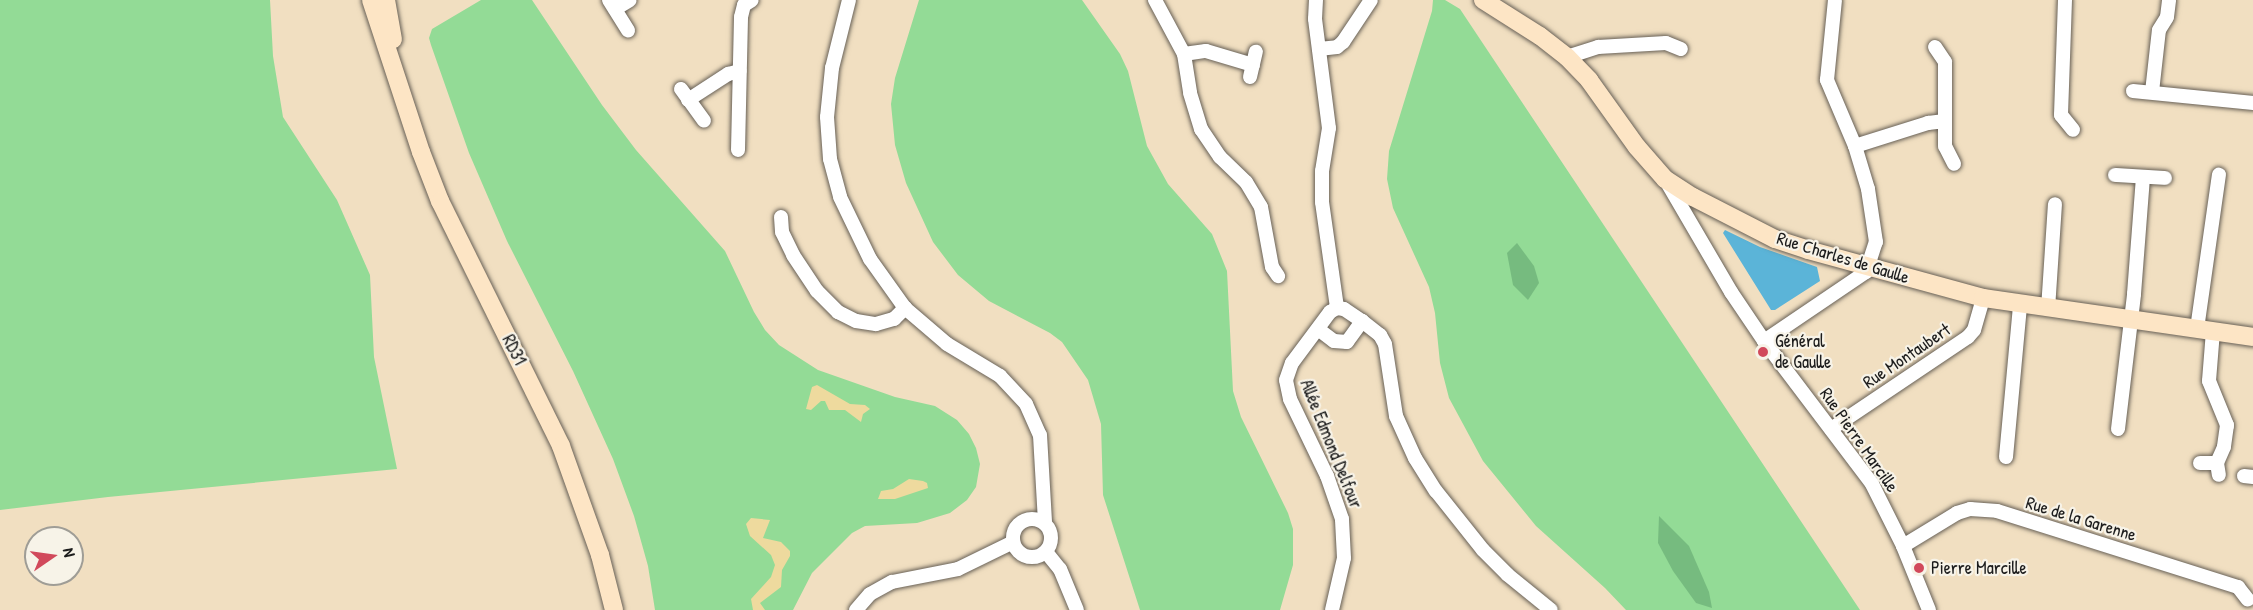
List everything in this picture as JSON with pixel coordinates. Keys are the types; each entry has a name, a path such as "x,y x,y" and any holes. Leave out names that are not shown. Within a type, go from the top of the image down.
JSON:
{"street":[{"name":"RD31","path":"370,0 440,201 561,446 600,555 614,610"},
{"name":"RD31","path":"386,0 402,94"},
{"path":"628,30 612,5 630,0"},
{"path":"849,0 828,91 827,138 840,196 860,240 884,281 905,308 947,344 1000,376 1026,404 1040,435 1045,523 1051,540 1046,552 1040,556 1027,557 1020,554 1013,542 1015,528 1026,519 1042,483"},
{"path":"1155,0 1156,8 1184,54 1190,93 1198,121 1211,146 1254,194 1264,221 1272,267 1278,276"},
{"path":"1316,0 1318,50 1329,128 1322,171 1322,202 1337,308 1344,309 1380,336 1384,344 1396,417 1415,458 1436,491 1483,550 1508,575 1551,610"},
{"path":"1318,50 1337,47 1371,0"},
{"name":"Rue Charles de Gaulle","path":"1483,0 1540,36 1567,57 1589,80 1637,147 1665,179 1694,197 1775,239 1983,298 2253,338"},
{"path":"1764,341 1857,280 1870,267 1876,242 1874,217 1855,146 1827,80 1835,0"},
{"path":"2065,0 2061,115 2073,130"},
{"path":"2152,92 2159,30 2167,17 2169,0"},
{"path":"738,150 741,17 745,2"},
{"path":"1567,57 1598,47 1666,43 1681,50"},
{"path":"1935,47 1945,62 1945,146 1954,164"},
{"path":"1184,54 1206,51 1253,65"},
{"path":"704,121 685,94 728,74 740,71"},
{"path":"2133,91 2253,103"},
{"path":"1855,146 1928,123 1945,121"},
{"path":"2115,175 2165,178"},
{"path":"2199,463 2218,469 2227,425 2209,381 2205,330 2219,175"},
{"path":"2118,429 2129,320 2134,294 2143,178"},
{"name":"Rue Pierre Marcille","path":"1665,179 1731,292 1764,341 1872,484 1903,546 1929,610"},
{"path":"2048,309 2052,212"},
{"path":"781,217 782,232 793,255 817,291 838,312 856,321 876,324 894,319 905,308"},
{"name":"Rue Montaubert","path":"1831,429 1968,337 1974,330 1983,298"},
{"path":"2006,457 2020,305"},
{"name":"Allée Edmond Delfour","path":"1332,610 1344,558 1342,519 1328,476 1290,399 1286,380 1292,363 1330,312 1337,308"},
{"path":"1318,328 1334,341 1347,342 1352,339 1362,321"},
{"name":"Rue de la Garenne","path":"1903,546 1958,513 1970,509 1997,511 2238,587 2248,600"},
{"path":"1026,519 1039,519 1045,523"},
{"path":"856,610 870,594 892,582 958,569 1013,542"},
{"path":"1046,552 1060,569 1077,610"}],"green space":[{"path":"0,0 270,0 273,56 283,117 337,200 370,275 374,357 397,469 108,497 0,510"},
{"path":"481,0 532,0 602,105 636,150 725,251 754,312 765,330 779,345 818,370 895,397 935,406 957,420 969,434 980,464 976,487 967,500 950,513 917,523 865,526 852,533 812,573 793,610 655,610 648,566 634,516 613,459 573,371 507,241 469,153 429,38 432,29"},
{"path":"919,0 1082,0 1120,54 1128,71 1147,146 1168,184 1212,234 1227,271 1233,391 1241,417 1288,513 1293,529 1293,565 1280,610 1140,610 1103,495 1101,424 1088,380 1062,342 1050,333 989,301 958,275 933,242 906,183 895,145 891,104 895,78"},
{"path":"1433,0 1445,0 1460,9 1860,610 1626,610 1536,526 1483,461 1449,398 1440,363 1435,313 1429,287 1393,208 1387,179 1389,151 1432,11"},
{"path":"1517,243 1534,266 1539,283 1528,300 1513,285 1507,253"},
{"path":"1659,516 1689,546 1709,592 1712,608 1696,603 1673,571 1658,543"}],"sand":[{"path":"817,385 850,404 865,405 870,409 863,414 861,422 845,410 829,410 825,401 821,401 811,410 806,409 812,387"},
{"path":"909,479 923,481 927,483 928,488 895,499 878,499 881,491 893,489"},
{"path":"751,518 770,520 763,538 781,542 790,551 790,556 782,570 781,587 760,603 765,610 753,610 751,599 771,577 775,565 771,555 750,536 746,524"}],"water":[{"path":"1725,230 1760,247 1817,267 1820,281 1775,310 1771,310 1723,233"}],"place":[{"name":"Général de Gaulle","path":"1763,352"},
{"name":"Pierre Marcille","path":"1919,568"}]}
